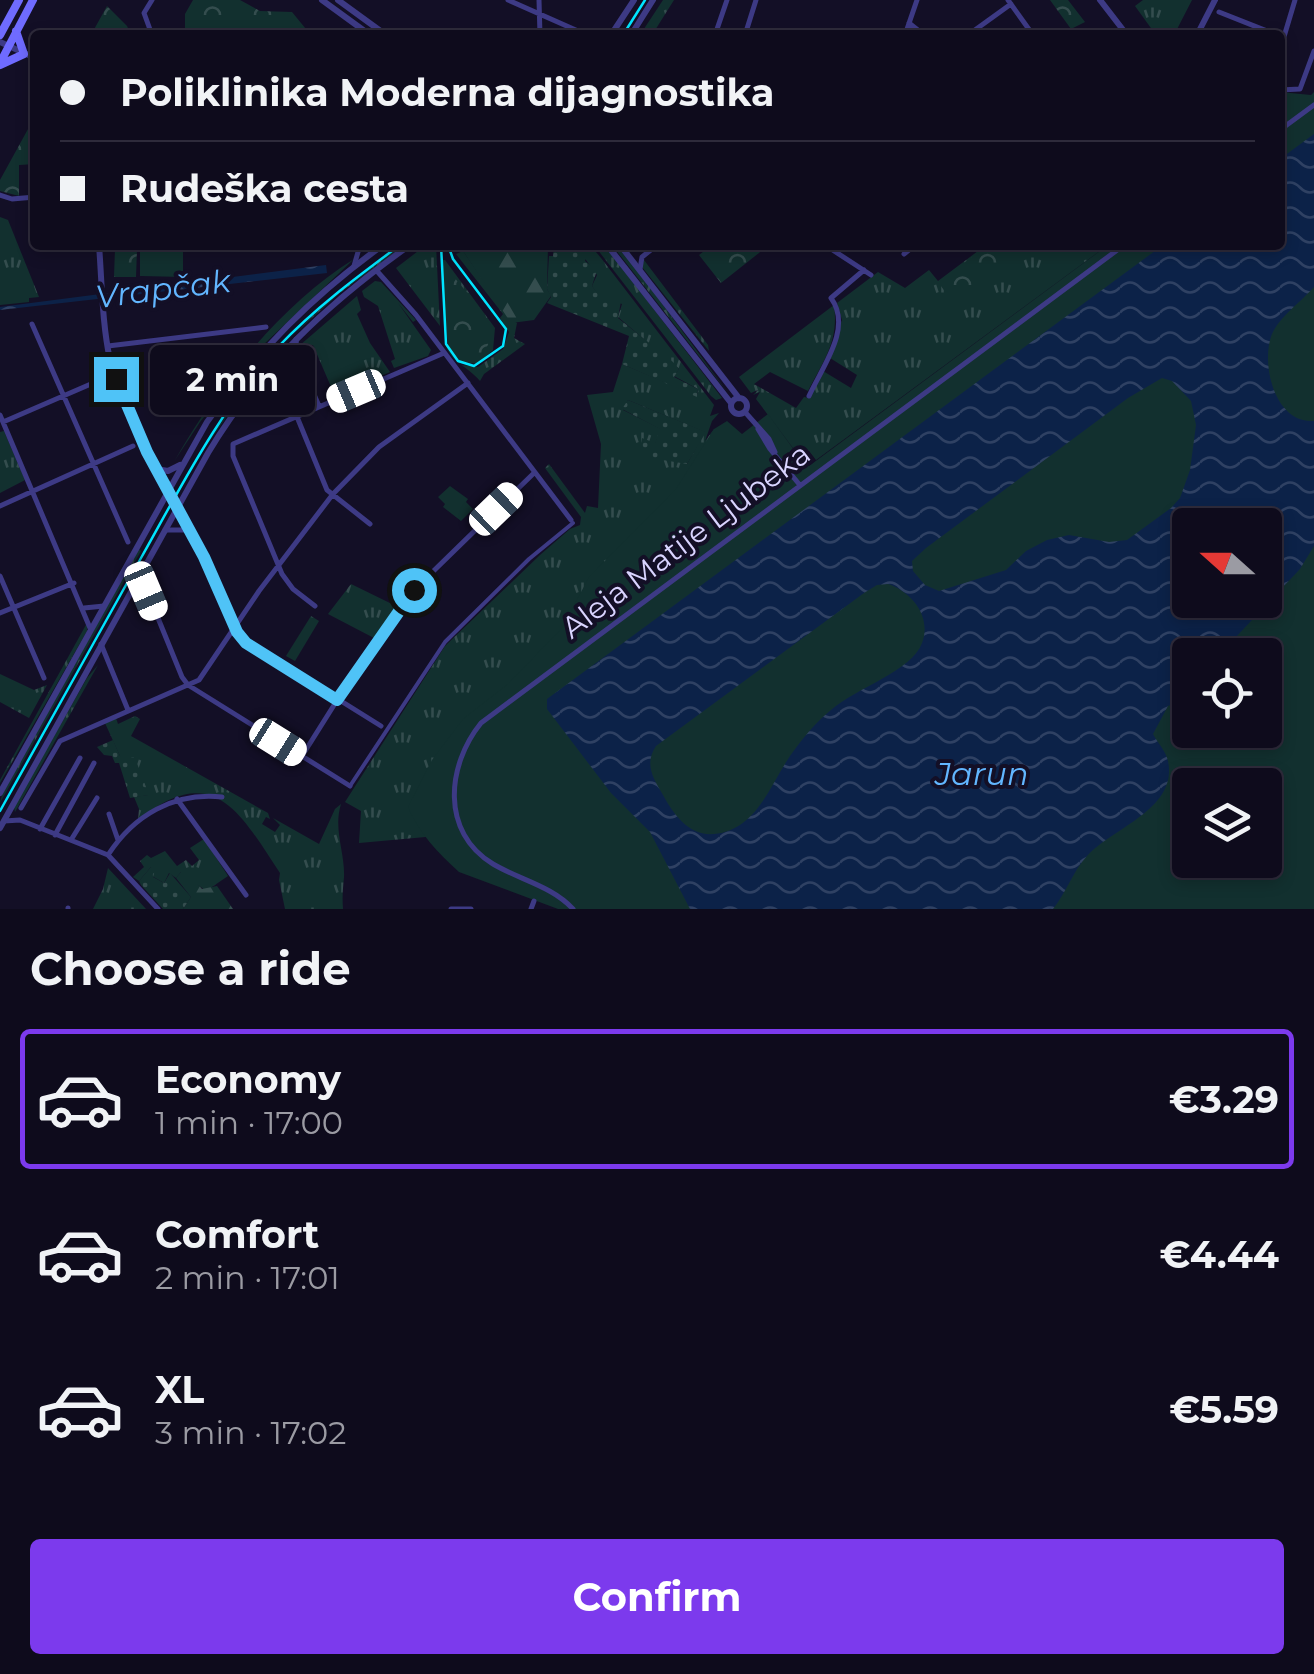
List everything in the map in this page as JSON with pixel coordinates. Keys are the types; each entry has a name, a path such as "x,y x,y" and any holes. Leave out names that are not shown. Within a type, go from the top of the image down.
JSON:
{"main road":[{"path":"19,0 3,35 0,64 24,54 16,32 33,0"},
{"path":"3,35 16,32"}],"street":[{"path":"150,30 144,13 152,0"},
{"path":"322,0 362,30"},
{"path":"338,0 379,30"},
{"path":"508,0 576,30"},
{"path":"538,0 540,30"},
{"path":"614,30 634,0"},
{"path":"634,30 653,0"},
{"path":"717,30 727,0"},
{"path":"747,30 756,0"},
{"path":"907,30 916,0"},
{"path":"1100,0 1123,30"},
{"path":"1200,30 1215,0"},
{"path":"1282,30 1294,0"},
{"path":"975,30 1010,2 1030,30"},
{"path":"1219,12 1265,30"},
{"path":"909,23 918,30"},
{"path":"984,24 988,30"},
{"path":"369,30 372,25"},
{"path":"3,35 30,56"},
{"path":"1285,90 1300,89 1314,50"},
{"path":"1285,126 1314,104"},
{"path":"0,195 12,200 30,198"},
{"path":"99,250 102,299 114,374 156,470 204,557 235,628 246,643 381,726"},
{"path":"354,266 359,250"},
{"path":"1,791 207,422 269,342 377,250"},
{"path":"158,909 108,855 40,829 14,814 102,642 225,425 296,337 403,250"},
{"path":"611,250 731,403 734,413 745,412"},
{"path":"625,250 746,403 745,412 800,484"},
{"path":"630,256 642,257 651,250"},
{"path":"808,396 838,331 840,315 831,298 867,272 840,250"},
{"path":"904,254 909,250"},
{"name":"Aleja Matije Ljubeka","path":"574,909 556,894 486,859 467,838 456,814 454,776 463,748 481,723 1117,250"},
{"path":"640,269 642,257"},
{"path":"146,591 188,685 350,786 445,642 572,522 468,382 376,270"},
{"path":"32,324 128,542"},
{"path":"108,346 266,328"},
{"path":"296,337 298,356 319,406"},
{"path":"283,351 298,356"},
{"path":"315,606 292,589 278,566 231,449 234,443 444,353"},
{"path":"279,373 328,490 370,524"},
{"path":"91,630 1,420 114,374"},
{"path":"2,824 60,741 188,685 208,669 333,494 379,448 468,382"},
{"path":"731,403 739,398"},
{"path":"0,506 133,446"},
{"path":"156,470 168,472 182,465"},
{"path":"302,756 414,590 534,472"},
{"path":"165,530 188,530"},
{"path":"0,576 44,678"},
{"path":"0,613 74,584"},
{"path":"84,608 104,606"},
{"path":"102,642 128,710"},
{"path":"88,668 100,662 109,666"},
{"path":"40,829 80,758"},
{"path":"55,835 94,763"},
{"path":"108,855 118,840 160,806 177,798 222,797"},
{"path":"71,840 97,798"},
{"path":"177,798 246,895"},
{"path":"108,814 118,840"},
{"path":"2,824 20,820"},
{"path":"531,909 534,901"},
{"path":"451,909 471,909"}],"green space":[{"path":"193,0 240,0 260,11 292,12 307,30 185,30 185,14"},
{"path":"663,0 674,0 655,30 643,30"},
{"path":"1050,0 1068,0 1085,22 1071,29"},
{"path":"1143,0 1192,0 1177,30 1152,30 1135,6"},
{"path":"107,6 129,30 94,30"},
{"path":"1285,92 1314,92 1314,909 558,909 459,872 423,834 408,807 432,760 463,719 508,684 562,628 589,577 676,489 714,429 727,421 742,434 768,414 809,466 1101,250 1285,250"},
{"path":"30,125 30,164 19,165 19,196 0,191 0,180"},
{"path":"0,217 8,220 39,297 29,298 29,302 0,305"},
{"path":"115,250 137,250 136,277 114,277"},
{"path":"140,250 183,250 183,277 140,276"},
{"path":"398,250 340,293 297,332 343,290"},
{"path":"419,250 436,250 440,326 396,268"},
{"path":"548,250 547,289 551,296 534,320 511,323 463,251"},
{"path":"554,250 588,253 585,261 597,270 592,286 599,295 604,293 621,301 618,318 673,362 679,369 674,377 698,389 697,397 622,364 629,336 547,303 551,297 547,289 549,256 553,256"},
{"path":"579,250 594,250 714,405 710,416 719,413 705,441 714,429 718,435 459,834 359,843 361,811 345,802 445,646 540,555 580,525 581,517 545,468 549,464 585,513 587,506 598,508 601,444 587,395 613,392 622,364 697,396 698,389 674,376 679,369 618,317 622,304 599,296 592,286 597,275","holes":["628,400 705,432 687,464 643,439 655,444 661,429 623,410"]},
{"path":"598,250 608,250 722,398 716,400"},
{"path":"616,250 621,250 632,263 728,393"},
{"path":"706,250 763,250 721,283 699,255"},
{"path":"979,250 1101,250 816,460 809,451 802,460 756,399 760,392 753,395 758,390 751,393 739,377 834,305 832,340 808,391 770,372 754,384 796,408 804,397 809,398 823,371 851,388 857,375 830,358 842,320 837,303 878,272 905,288 929,270 938,281"},
{"path":"981,250 1028,250 954,304 938,282"},
{"path":"463,251 510,319 517,323 514,338 525,344 480,381 462,365 478,367 503,349 509,332 500,318 503,314 456,254"},
{"path":"354,259 262,346 200,422 175,460 211,403 231,375 276,323"},
{"path":"441,260 445,260 495,328 493,350 477,364 459,361 448,346"},
{"path":"644,260 708,345 709,351 642,267"},
{"path":"450,272 476,304 488,327 490,339 474,359 451,343 445,274"},
{"path":"375,281 381,282 416,320 413,322 398,303 431,350 428,356 394,368 391,361 395,359 378,306 364,297 362,291"},
{"path":"357,296 361,310 357,314 370,343 390,372 335,396 313,345 304,348 306,354 302,356 299,346"},
{"path":"168,374 183,379 179,386 173,384 178,388 162,415 159,383"},
{"path":"628,400 706,432 687,464 639,456 642,438 655,443 660,429 622,409"},
{"path":"4,431 25,480 0,493 0,432"},
{"path":"450,486 468,499 466,502 473,509 461,521 443,507 445,504 438,497"},
{"path":"141,551 0,803 2,795"},
{"path":"351,584 396,606 374,638 328,614"},
{"path":"311,616 319,621 295,661 286,656"},
{"path":"87,623 87,631 0,783 0,780"},
{"path":"98,665 15,812 14,807"},
{"path":"0,674 34,690 47,685 29,718 0,702"},
{"path":"135,716 140,719 131,736 268,813 270,819 266,817 262,824 275,832 280,825 273,818 319,844 341,804 338,822 344,868 343,909 285,909 280,873 252,831 222,801 206,794 187,794 164,802 138,820 134,797 148,795 120,756 105,723 116,718 118,724"},
{"path":"113,740 120,756 135,758 149,795 130,798 119,763 97,747"},
{"path":"204,839 228,876 206,891 181,872 176,878 169,873 164,883 152,876 151,867 139,881 133,877 144,867 140,861 147,855 151,858 165,851 177,866 186,860 192,866 199,860 190,848"},
{"path":"151,867 155,870 153,877 164,883 170,873 191,897 183,909 163,909 141,885 139,881"},
{"path":"108,868 146,909 93,909"},
{"path":"187,872 202,889 217,886 233,909 183,909 191,897 176,878"}],"water":[{"name":"Jarun","path":"1314,134 1314,287 1276,327 1268,361 1280,403 1289,413 1314,421 1314,546 1282,588 1282,508 1172,508 1172,618 1254,618 1235,638 1172,638 1172,704 1153,734 1168,761 1163,792 1141,816 1087,856 1053,909 690,909 650,832 611,793 547,709 547,699 1156,250 1285,250 1285,155","holes":["1162,378 1172,381 1191,401 1196,425 1190,470 1180,498 1127,540 1109,542 1069,535 1047,540 1026,551 1006,570 939,591 925,585 913,571 912,561 926,548 1128,398","877,585 897,588 912,599 922,615 924,633 916,653 820,720 790,756 760,805 741,824 728,831 705,834 683,823 653,777 650,765 656,746 864,593"]},
{"name":"Vrapčak","path":"326,265 327,273 0,310 0,307"}],"tram line":[{"path":"626,30 645,0"},
{"path":"0,811 187,476 238,396 307,319 393,250"},
{"path":"441,250 446,344 458,361 474,366 503,346 506,329 450,250"}],"route":[{"path":"116,379 147,452 204,557 240,638 246,643 337,700 414,590"}]}
